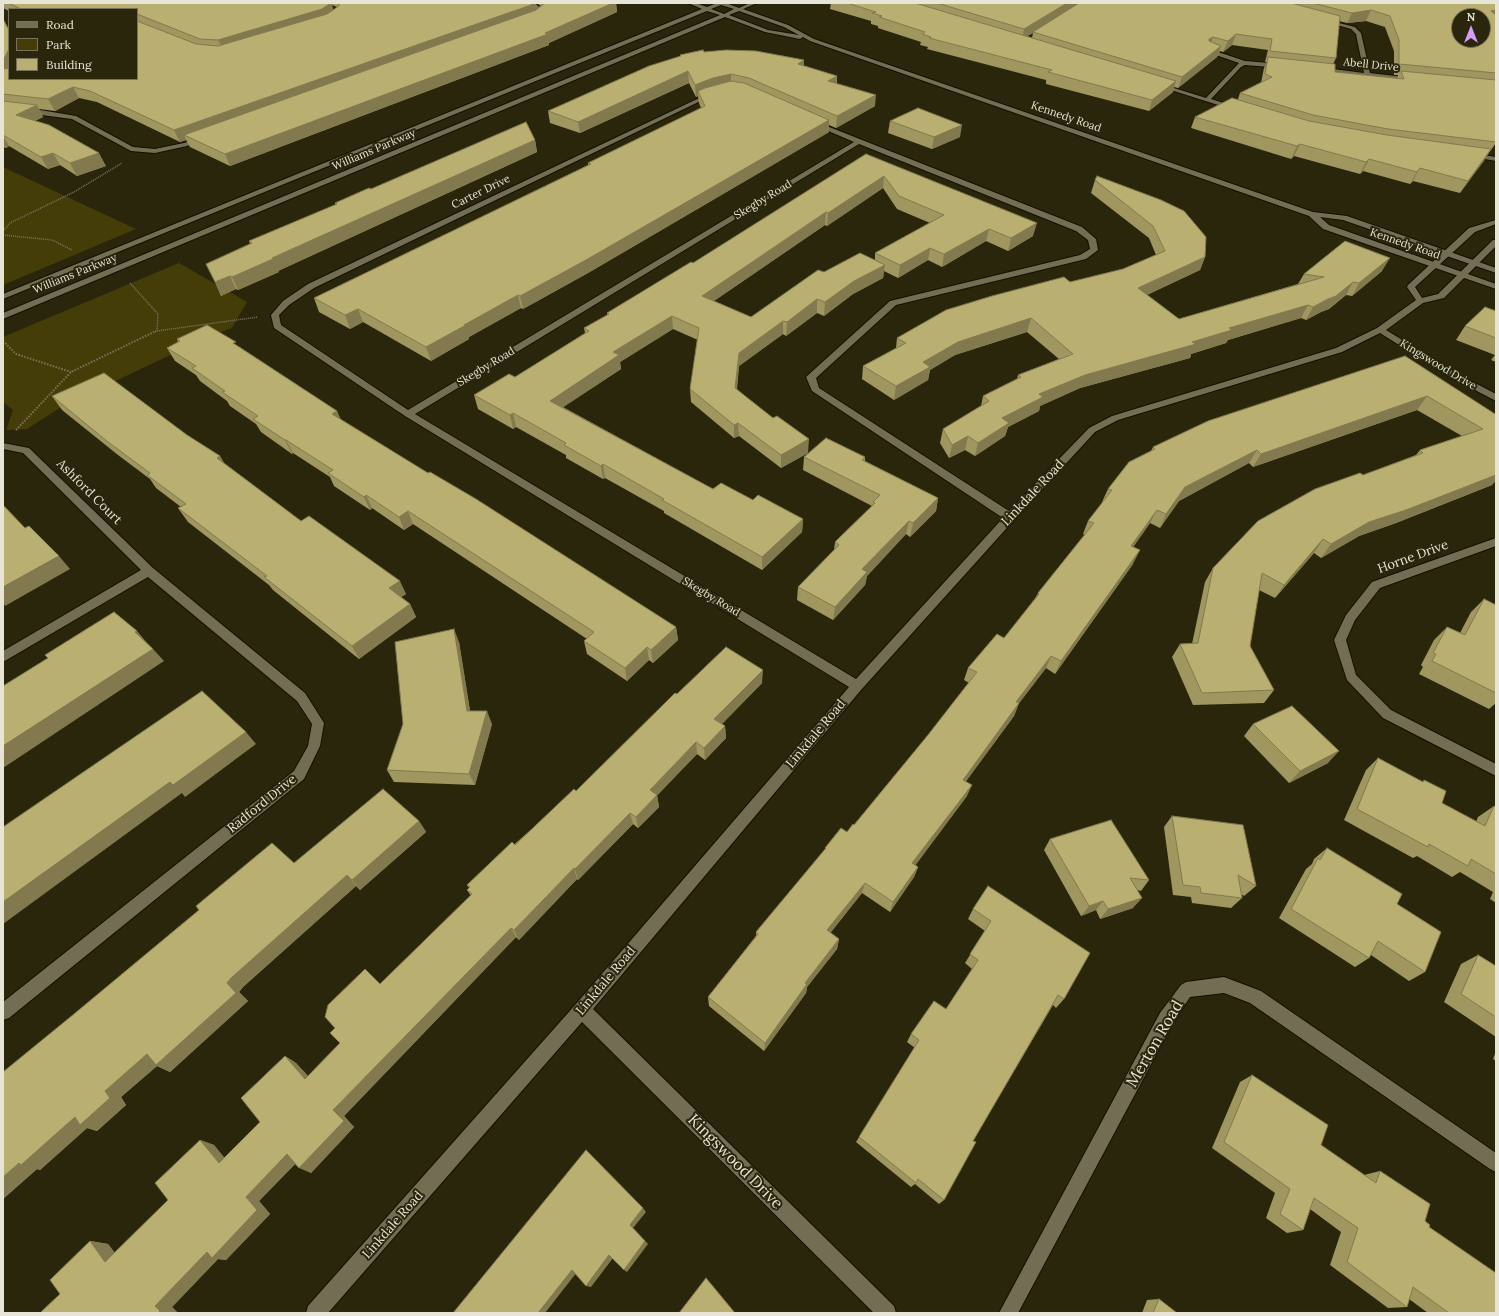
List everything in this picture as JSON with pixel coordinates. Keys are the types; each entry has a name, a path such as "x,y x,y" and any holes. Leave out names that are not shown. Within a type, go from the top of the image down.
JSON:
{"street":[{"path":"527,21 544,12 543,10 528,3"},
{"path":"690,3 768,31 812,40"},
{"path":"721,3 786,26 812,40"},
{"name":"Williams Parkway","path":"3,297 721,3"},
{"name":"Williams Parkway","path":"3,316 754,3"},
{"path":"1317,18 1353,28 1359,34 1367,74"},
{"name":"Kennedy Road","path":"812,40 1312,214 1344,218 1496,271"},
{"path":"1209,50 1244,63 1288,66"},
{"path":"1207,100 1239,66 1244,63"},
{"name":"Abell Drive","path":"1312,69 1420,80"},
{"path":"1148,82 1238,109"},
{"name":"Carter Drive","path":"275,315 286,303 311,286 703,97 724,91"},
{"path":"3,108 74,117 132,149 155,151 185,145 207,137"},
{"path":"808,120 858,142 1079,230 1092,239 1094,250 1083,257 893,303 811,377 815,389 1010,517"},
{"name":"Skegby Road","path":"857,686 408,414 858,142"},
{"path":"1466,155 1496,159"},
{"name":"Kennedy Road","path":"1312,214 1326,227 1496,287"},
{"path":"1420,301 1411,287 1472,230 1496,222"},
{"name":"Linkdale Road","path":"314,1313 582,1010 857,686 1010,517 1092,430 1115,418 1339,350 1380,330 1420,301 1441,296 1496,242"},
{"path":"275,315 277,326 408,414"},
{"name":"Kingswood Drive","path":"1380,330 1453,375 1496,398"},
{"name":"Ashford Court","path":"3,446 26,450 149,571"},
{"name":"Horne Drive","path":"1496,542 1376,585 1350,618 1340,640 1351,677 1387,714 1496,770"},
{"path":"3,657 149,571"},
{"name":"Radford Drive","path":"3,1012 299,775 314,746 318,723 301,697 149,571"},
{"name":"Merton Road","path":"1008,1313 1166,1019 1186,990 1224,985 1255,997 1496,1162"},
{"name":"Kingswood Drive","path":"582,1010 888,1313"}],"path":[{"path":"3,231 10,223 26,214 74,192 136,155 148,151"},
{"path":"3,235 52,240 75,252"},
{"path":"125,278 158,314 157,331"},
{"path":"13,433 71,372 157,331 275,315"},
{"path":"3,341 16,354 71,372"}],"green space":[{"path":"3,167 7,169 136,229 3,285"},
{"path":"179,263 247,302 232,328 210,336 63,406 27,429 6,430 13,410 3,402 3,337"}],"building":[{"path":"8,3 331,3 322,9 218,40 200,39 138,14 138,8 19,8"},
{"path":"339,3 533,3 531,5 174,130 90,91 73,87 48,99 3,94 3,69 8,68 8,80 138,80 138,21 196,44 218,46 327,14 339,6"},
{"path":"545,3 613,3 545,33 548,34 225,154 184,135 536,10"},
{"path":"847,3 915,3 1176,81 1152,100 1048,72 1052,70 929,38 931,37 922,34 925,32 879,17 882,16 872,13 876,12"},
{"path":"937,3 1067,3 1024,29"},
{"path":"1079,3 1291,3 1340,16 1336,58 1270,51 1272,39 1236,34 1228,41 1213,37 1209,39 1209,41 1221,46 1182,77 1033,32"},
{"path":"1313,3 1496,3 1496,10 1491,11 1496,15 1496,73 1399,64 1399,40 1390,16 1371,10 1352,13"},
{"path":"3,19 8,28 8,51 3,61"},
{"path":"703,50 704,52 726,50 756,51 804,60 798,64 837,76 828,81 876,95 837,116 749,78 731,74 713,78 695,85 688,71 578,122 548,111 649,66 681,56 680,55"},
{"path":"1268,57 1335,64 1335,72 1404,79 1401,71 1496,80 1496,142 1388,129 1313,115 1240,93 1272,77 1265,74"},
{"path":"731,81 744,83 829,120 586,260 520,296 518,295 426,347 358,309 345,315 314,298 591,164 588,163 705,106 698,91"},
{"path":"1232,98 1309,121 1387,135 1491,149 1468,181 1420,168 1417,172 1369,159 1366,162 1300,144 1297,146 1195,117"},
{"path":"3,101 37,105 16,115 49,125 99,153 70,163 53,153 41,157 3,135"},
{"path":"918,108 962,125 934,137 890,121"},
{"path":"526,122 535,140 272,258 273,259 232,277 230,276 215,282 206,264 252,243 249,241 337,204 335,203 369,188 371,189"},
{"path":"866,154 1037,223 1011,238 989,229 944,254 930,248 900,265 875,253 944,215 899,196 884,176 828,213 826,212 702,296 751,317 818,270 824,272 860,253 885,265 854,281 825,302 817,299 787,322 783,321 739,353 735,388 773,418 777,416 809,439 781,455 738,423 734,425 690,389 699,328 672,316 613,352 619,355 550,401 713,489 721,483 753,500 758,495 803,519 762,557 662,500 664,499 603,464 601,466 564,445 566,443 513,413 510,415 474,395 509,374 515,377 589,331 584,328 609,314 607,313 691,262 693,263"},
{"path":"1097,176 1161,200 1184,211 1206,237 1205,257 1138,288 1179,319 1324,277 1304,274 1345,241 1390,258 1359,283 1353,282 1336,296 1313,307 1308,305 1229,328 1232,330 1192,342 1196,344 1085,375 1039,394 1043,397 1002,418 1009,423 978,443 968,436 952,445 943,429 989,401 983,396 1021,377 1018,375 1073,354 1031,318 958,342 923,362 930,367 896,386 863,366 906,343 897,338 946,310 1064,277 1070,282 1123,269 1165,251 1153,226 1095,180"},
{"path":"1485,307 1496,311 1496,338 1465,326"},
{"path":"207,325 236,342 233,343 337,411 332,414 428,473 430,472 476,499 676,627 651,650 647,647 625,668 584,641 594,632 408,511 399,517 366,495 364,497 328,473 333,470 253,419 258,416 222,392 225,391 192,368 196,366 167,348 180,341 177,339"},
{"path":"1405,356 1496,414 1496,475 1406,510 1369,522 1331,544 1323,539 1284,585 1262,573 1250,646 1274,690 1202,693 1180,644 1198,643 1213,568 1258,521 1315,489 1360,473 1363,475 1423,453 1420,450 1483,429 1427,396 1261,454 1257,450 1185,487 1166,514 1157,510 1131,546 1140,550 1061,661 1051,656 1016,702 1019,703 963,780 972,785 912,863 918,867 893,902 865,883 827,930 839,939 805,983 807,984 765,1043 708,997 758,934 756,932 841,828 847,832 853,824 854,825 928,735 977,672 968,668 997,634 1004,638 1039,594 1038,593 1094,523 1088,521 1112,490 1108,489 1129,462 1155,449 1153,447 1208,421"},
{"path":"104,373 187,435 220,456 217,458 301,521 309,516 400,581 389,588 410,604 352,646 264,577 267,576 178,508 186,504 147,475 150,473 108,442 52,396"},
{"path":"826,438 865,457 862,460 938,498 913,523 909,521 862,569 867,572 835,607 798,587 839,545 835,542 875,503 873,502 880,495 804,457"},
{"path":"3,505 25,528 29,526 59,556 3,587"},
{"path":"1484,599 1496,605 1496,693 1432,661 1436,654 1433,653 1447,627 1465,635"},
{"path":"114,612 137,631 135,632 153,649 3,746 3,686 48,658 45,655"},
{"path":"454,629 467,711 487,711 469,774 387,770 403,724 395,642"},
{"path":"726,647 763,670 714,719 725,726 704,748 696,742 650,790 657,795 636,817 630,813 514,930 511,928 333,1110 344,1121 299,1168 287,1154 246,1197 257,1210 212,1258 207,1252 155,1306 160,1311 158,1313 40,1313 60,1294 50,1280 90,1241 105,1262 168,1200 155,1183 200,1140 219,1163 260,1122 241,1098 285,1056 305,1079 340,1043 330,1033 335,1028 325,1017 328,1005 365,969 380,984 472,894 467,890 470,887 467,885 512,842 515,845 574,789 576,791 675,693 677,694"},
{"path":"202,691 246,732 173,785 170,782 3,902 3,827"},
{"path":"1292,706 1339,751 1300,771 1253,724"},
{"path":"1378,758 1423,782 1424,780 1446,791 1442,803 1485,826 1494,806 1496,807 1496,874 1471,859 1468,866 1429,844 1428,847 1357,809"},
{"path":"383,789 419,821 352,880 347,875 231,978 227,983 236,993 156,1065 147,1054 105,1091 110,1098 80,1125 75,1117 21,1165 19,1163 3,1177 3,1072 199,910 196,906 272,843 294,863"},
{"path":"1172,816 1243,825 1256,886 1238,875 1242,898 1201,893 1200,887 1183,885"},
{"path":"1111,820 1149,880 1130,878 1142,898 1108,909 1103,901 1089,906 1050,839"},
{"path":"1327,848 1402,894 1397,904 1441,932 1425,972 1378,941 1369,958 1291,909 1318,858 1320,860"},
{"path":"988,886 1090,953 1064,999 1058,995 973,1141 976,1142 944,1200 918,1179 916,1183 859,1137 919,1040 911,1034 934,1001 946,1009 978,960 970,954 991,921 973,909"},
{"path":"1478,955 1496,966 1496,1017 1461,994"},
{"path":"1252,1075 1328,1125 1321,1145 1376,1183 1380,1171 1430,1204 1425,1221 1430,1225 1429,1227 1496,1273 1496,1313 1449,1313 1413,1287 1407,1307 1347,1262 1358,1228 1314,1198 1303,1230 1280,1214 1290,1189 1224,1142"},
{"path":"586,1150 643,1208 630,1225 645,1241 624,1270 609,1255 586,1286 572,1270 538,1313 453,1313"},
{"path":"706,1278 735,1313 679,1313"},
{"path":"1159,1299 1177,1313 1153,1313"}]}
